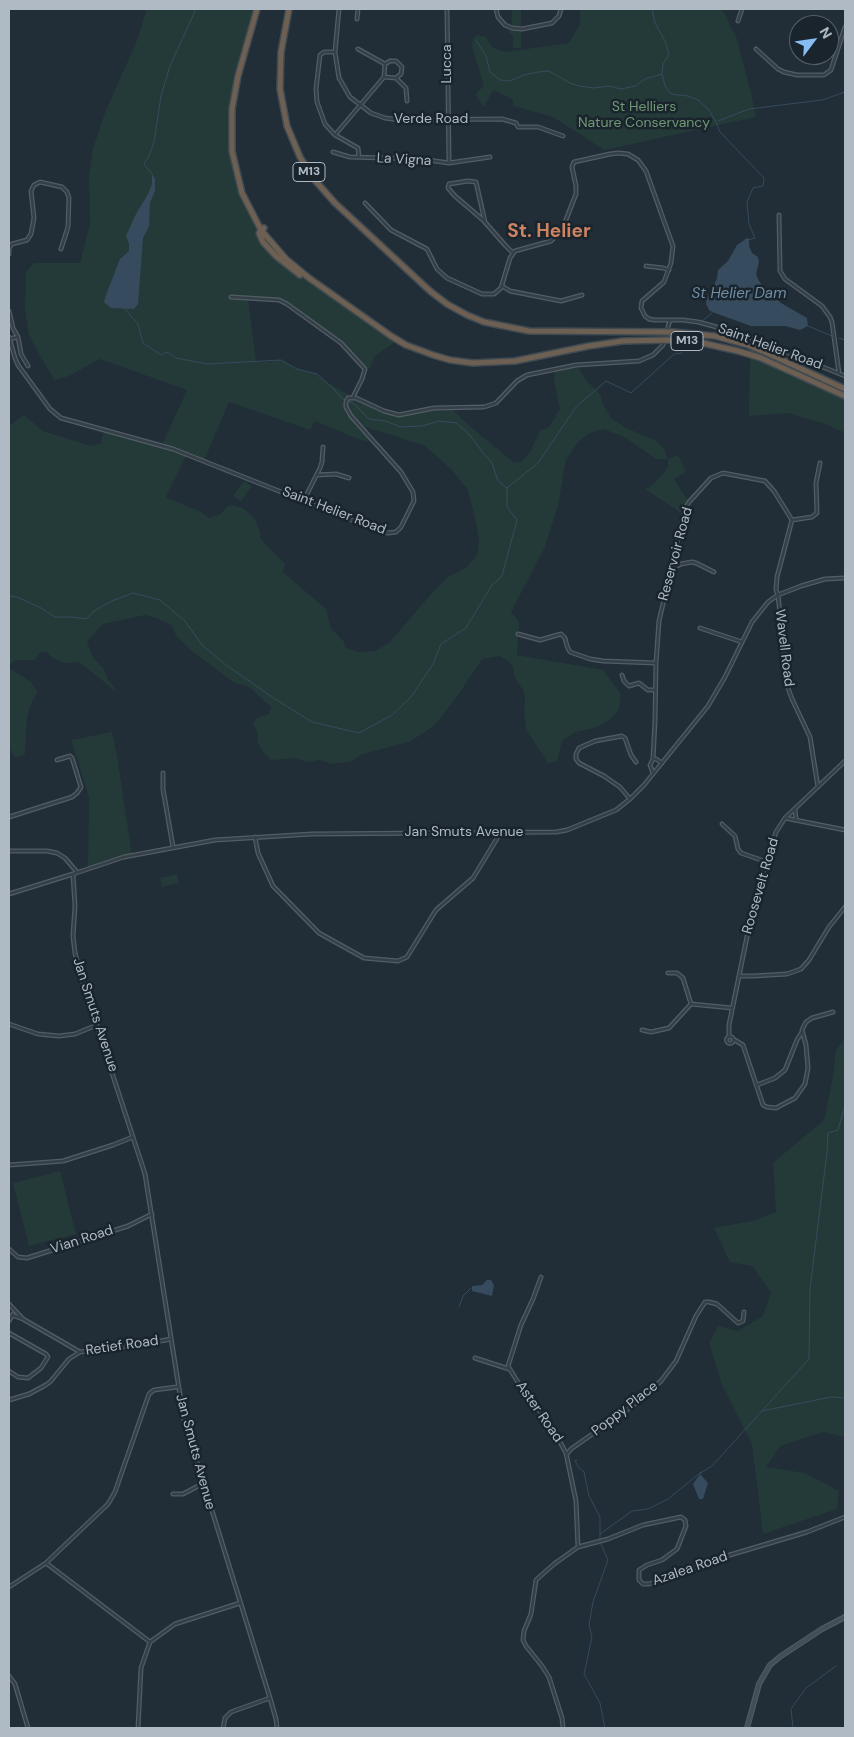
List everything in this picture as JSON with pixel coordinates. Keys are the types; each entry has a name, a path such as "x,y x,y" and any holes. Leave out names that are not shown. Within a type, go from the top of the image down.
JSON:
{"highway":[{"name":"M13","path":"257,9 234,94 231,129 232,151 239,181 249,208 262,229 286,259 324,289 391,336 422,351 450,360 468,363 515,361 598,344 623,341 675,340 698,342 738,351 780,366 845,396"},
{"name":"M13","path":"289,9 281,52 280,89 287,126 298,152 313,178 335,203 429,291 447,304 484,322 512,329 529,331 673,332 722,338 767,353 845,389"}],"street":[{"name":"Verde Road","path":"339,9 335,52 341,83 350,97 371,113 385,118 400,120 502,119 514,122 518,127 538,127 563,136"},
{"path":"357,18 358,9"},
{"name":"Lucca","path":"448,9 448,119"},
{"path":"496,9 498,17 505,25 522,29 552,23 561,9"},
{"path":"738,22 742,9"},
{"path":"756,49 784,72 797,75 824,75 831,70 845,27"},
{"path":"358,50 384,64"},
{"name":"La Vigna","path":"335,52 324,52 320,55 316,93 322,120 335,135 357,146 359,157"},
{"path":"384,64 392,60 400,64 401,72 396,78"},
{"path":"335,135 384,78 384,64"},
{"path":"384,78 396,78 406,88 407,101"},
{"name":"La Vigna","path":"448,119 449,162"},
{"name":"La Vigna","path":"333,152 345,156 449,162 490,157"},
{"path":"365,204 391,230 427,249 437,269 447,278 459,285 485,294 494,294 502,286 510,258 514,252 520,248 553,240 562,230 576,194 572,167 574,162 622,153 638,160 648,175 672,239 673,258 669,270 646,266"},
{"path":"485,222 476,182 468,181 449,184 448,187 455,196 485,222 514,252"},
{"path":"9,254 12,244 27,240 31,234 34,218 31,191 34,185 40,182 62,187 67,192 68,227 61,249"},
{"path":"779,214 780,271 785,279 822,306 830,317 839,373"},
{"name":"Saint Helier Road","path":"669,270 661,285 645,297 641,303 642,313 649,319 698,322 739,333 845,376"},
{"path":"502,286 510,291 561,301 582,295"},
{"path":"231,297 279,300 342,344 365,369 353,397 384,411 399,415 442,408 484,408 498,402 516,381 523,377 576,365 638,361 654,355 663,346"},
{"path":"9,311 12,328 18,337 21,354 28,366"},
{"path":"668,327 670,320"},
{"path":"9,338 18,337"},
{"name":"Saint Helier Road","path":"9,338 18,365 50,409 61,418 174,449 379,531 396,532 410,510 414,498 410,486 401,472 351,416 346,404 347,400 353,397"},
{"path":"304,500 318,474 322,462 323,447"},
{"path":"778,595 775,584 792,520 812,517 816,513 816,483 820,463"},
{"name":"Reservoir Road","path":"654,774 650,764 653,759 658,621 685,509 689,502 715,475 723,473 764,481 774,491 792,520"},
{"path":"318,474 336,474 349,478"},
{"path":"672,569 681,564 696,562 714,572"},
{"name":"Jan Smuts Avenue","path":"277,1728 270,1698 202,1484 184,1420 177,1387 145,1174 75,953 73,936 75,906 73,874 124,856 215,840 334,833 565,831 610,813 630,799 654,774 708,706 725,677 752,622 768,602 778,595 815,582 845,578"},
{"name":"Wavell Road","path":"778,595 788,689 809,734 818,787"},
{"path":"700,628 742,642"},
{"path":"518,634 540,640 561,634 565,638 570,652 590,659 656,663"},
{"path":"622,675 629,686 639,683 648,690 656,690"},
{"path":"630,799 620,787 579,763 576,758 576,751 598,740 622,736 625,738 630,755 636,762"},
{"path":"9,817 72,797 81,787 72,758 70,756 57,760"},
{"path":"653,759 656,758 662,763"},
{"name":"Roosevelt Road","path":"729,1037 732,1008 755,901 776,832 785,818 845,761"},
{"path":"163,773 163,789 173,847"},
{"path":"795,808 794,816 796,820"},
{"path":"785,818 845,830"},
{"path":"722,824 735,836 741,853 767,862"},
{"path":"255,837 258,853 272,886 319,933 364,958 398,961 406,957 436,910 473,878 501,832"},
{"path":"9,851 47,851 57,853 66,858 77,872"},
{"path":"9,894 73,874"},
{"path":"739,976 787,974 801,969 845,907"},
{"path":"668,973 677,973 683,978 691,1004"},
{"path":"691,1004 732,1008"},
{"path":"642,1030 651,1032 670,1028 691,1004"},
{"path":"757,1085 775,1078 785,1070 804,1026 809,1019 833,1012"},
{"path":"9,1024 38,1034 59,1036 74,1034 97,1025"},
{"path":"733,1039 733,1042 729,1043 727,1040 729,1037 733,1039 742,1044 763,1105 770,1108 782,1105 800,1093 805,1084 808,1074 806,1045 802,1032"},
{"path":"9,1164 62,1160 113,1146 134,1137"},
{"name":"Vian Road","path":"9,1249 12,1253 22,1258 34,1256 128,1226 152,1214"},
{"name":"Aster Road","path":"541,1277 520,1328 508,1364 509,1369 552,1427 567,1454 576,1501 578,1547"},
{"name":"Poppy Place","path":"567,1454 571,1449 630,1407 661,1381 676,1361 704,1304 710,1302 717,1304 738,1323 744,1319 744,1312"},
{"name":"Retief Road","path":"9,1304 23,1319"},
{"path":"9,1321 14,1311"},
{"name":"Retief Road","path":"12,1315 23,1319 80,1352 170,1339"},
{"path":"9,1334 46,1354 48,1357 41,1368 28,1378 18,1377 9,1371"},
{"path":"9,1400 29,1394 50,1382 69,1359 80,1352"},
{"path":"475,1358 509,1369"},
{"path":"9,1587 46,1564 112,1497 149,1394 154,1390 177,1387"},
{"path":"173,1494 188,1492 202,1484"},
{"name":"Azalea Road","path":"578,1547 596,1543 643,1525 681,1517 685,1520 686,1526 676,1548 667,1557 644,1566 639,1570 639,1580 642,1584 647,1584 723,1557 807,1532 845,1517"},
{"path":"563,1728 562,1718 548,1677 526,1646 524,1635 530,1617 536,1580 578,1547"},
{"path":"46,1564 150,1642"},
{"path":"138,1728 140,1674 145,1652 150,1642 175,1624 240,1604"},
{"path":"747,1728 760,1681 770,1666 781,1656 822,1629 845,1617"},
{"path":"9,1676 15,1684 28,1728"},
{"path":"224,1728 225,1718 231,1712 270,1698"}],"green space":[{"path":"147,9 257,9 238,76 231,129 239,181 261,230 286,259 398,340 375,356 370,368 365,369 342,344 279,300 248,298 256,361 281,360 297,369 317,374 328,383 353,397 395,415 451,408 513,462 522,462 531,450 540,431 549,427 560,409 554,380 555,369 576,365 586,380 600,394 611,418 626,428 655,440 663,447 668,459 656,459 626,438 604,429 590,433 578,442 566,460 558,505 545,547 511,612 519,622 517,655 603,670 621,694 619,709 610,720 595,728 576,732 562,741 557,761 548,763 526,729 523,689 514,676 513,667 500,656 482,659 435,725 411,741 360,755 353,761 332,764 319,760 309,762 292,758 275,760 270,759 263,752 258,743 258,734 253,724 257,718 269,714 271,707 249,687 233,682 192,651 177,637 171,625 156,618 145,615 103,624 87,642 93,657 104,669 107,678 118,693 79,662 63,663 54,659 46,652 40,652 35,660 16,660 9,665 9,426 24,415 43,431 91,446 101,443 104,430 162,445 187,390 100,359 69,376 54,380 29,336 25,308 26,272 34,263 80,263 90,223 89,174 93,148 106,110 136,43","holes":["229,402 310,430 315,421 361,440 374,442 357,422 370,429 425,446 451,469 468,490 479,540 477,555 466,568 448,577 389,643 375,651 358,652 345,647 344,642 331,628 326,609 283,572 285,564 264,543 260,537 255,519 243,508 232,505 227,507 221,514 209,518 201,512 166,497 187,454 204,461"]},
{"path":"512,9 521,9 521,48 513,48 513,36 509,32 512,25"},
{"name":"St Helliers Nature Conservancy","path":"580,9 722,9 737,39 756,117 604,150 553,117 513,106 513,100 493,90 484,107 475,94 484,86 472,47 473,39 477,35 486,37 492,47 505,52 569,43 580,24"},
{"path":"750,355 845,396 845,433 828,425 788,413 749,416"},
{"path":"678,455 686,472 674,479 689,502 684,515 645,489 662,475 668,466 668,459"},
{"path":"244,481 252,486 241,501 233,496"},
{"path":"9,668 31,682 38,692 32,701 27,717 25,754 16,758 9,746"},
{"path":"112,732 132,855 88,869 89,797 71,740"},
{"path":"177,874 179,883 162,887 160,878"},
{"path":"845,1038 845,1437 823,1432 780,1446 766,1467 805,1473 839,1491 837,1509 763,1534 752,1444 722,1385 709,1343 718,1326 738,1331 763,1316 771,1292 752,1266 730,1262 714,1228 752,1221 776,1212 773,1163 824,1120 833,1077 836,1050"},
{"path":"60,1171 76,1234 29,1246 13,1183"}],"water":[{"path":"152,174 155,179 155,191 150,203 149,226 143,238 138,304 134,309 111,308 104,302 106,295 120,259 129,251 126,236 148,194 152,184"},
{"name":"St Helier Dam","path":"747,238 749,239 752,253 758,257 759,262 756,274 759,281 781,303 807,318 808,326 800,330 785,326 751,326 709,310 706,304 707,297 711,293 718,270 728,261 737,245"},
{"path":"487,1280 491,1280 494,1285 492,1296 472,1291 472,1286 482,1285"},
{"path":"700,1474 708,1483 703,1499 699,1499 693,1484"}],"waterway":[{"path":"152,174 144,164 154,142 161,96 170,66 196,9"},
{"path":"652,9 655,23 665,41 669,54 663,64 662,74 665,86 671,94 688,96 698,100 708,109 720,132 764,178 763,186 753,188 747,202 749,224 755,238 748,240"},
{"path":"476,40 486,56 490,72 500,80 510,81 524,75 549,71 579,86 594,88 609,86 621,89 635,86 645,79 662,74"},
{"path":"718,121 749,109 822,100 845,92"},
{"path":"125,309 138,324 143,343 161,355 167,352 176,358 207,364 281,360 297,369 317,374 341,398 353,403 369,419 385,421 401,427 422,426 439,421 456,423 469,434 492,463 498,481 507,488"},
{"path":"702,321 712,313"},
{"path":"808,326 832,336"},
{"path":"839,338 845,340"},
{"path":"9,596 17,597 55,617 86,619 94,611 112,601 133,593 160,600 185,621 202,645 226,665 275,699 312,722 359,733 392,715 411,697 433,664 441,644 466,628 492,585 502,576 517,520 507,507 507,488 538,463 576,407 606,381 631,393 674,354 682,353"},
{"path":"700,1474 712,1466 809,1359 810,1289 828,1133 838,1130 845,1106"},
{"path":"459,1307 463,1296 471,1288"},
{"path":"762,1411 831,1397 845,1398"},
{"path":"577,1460 575,1461 579,1468 584,1472 589,1496 600,1517 600,1539"},
{"path":"600,1534 632,1511 648,1509 668,1499 701,1472"},
{"path":"601,1544 608,1560 593,1602 589,1625 592,1637 584,1674 600,1703 605,1728"},
{"path":"793,1728 791,1709 806,1688 836,1666"}],"tunnel":[{"path":"663,345 668,327"}],"district":[{"name":"St. Helier","path":"549,232"}]}
